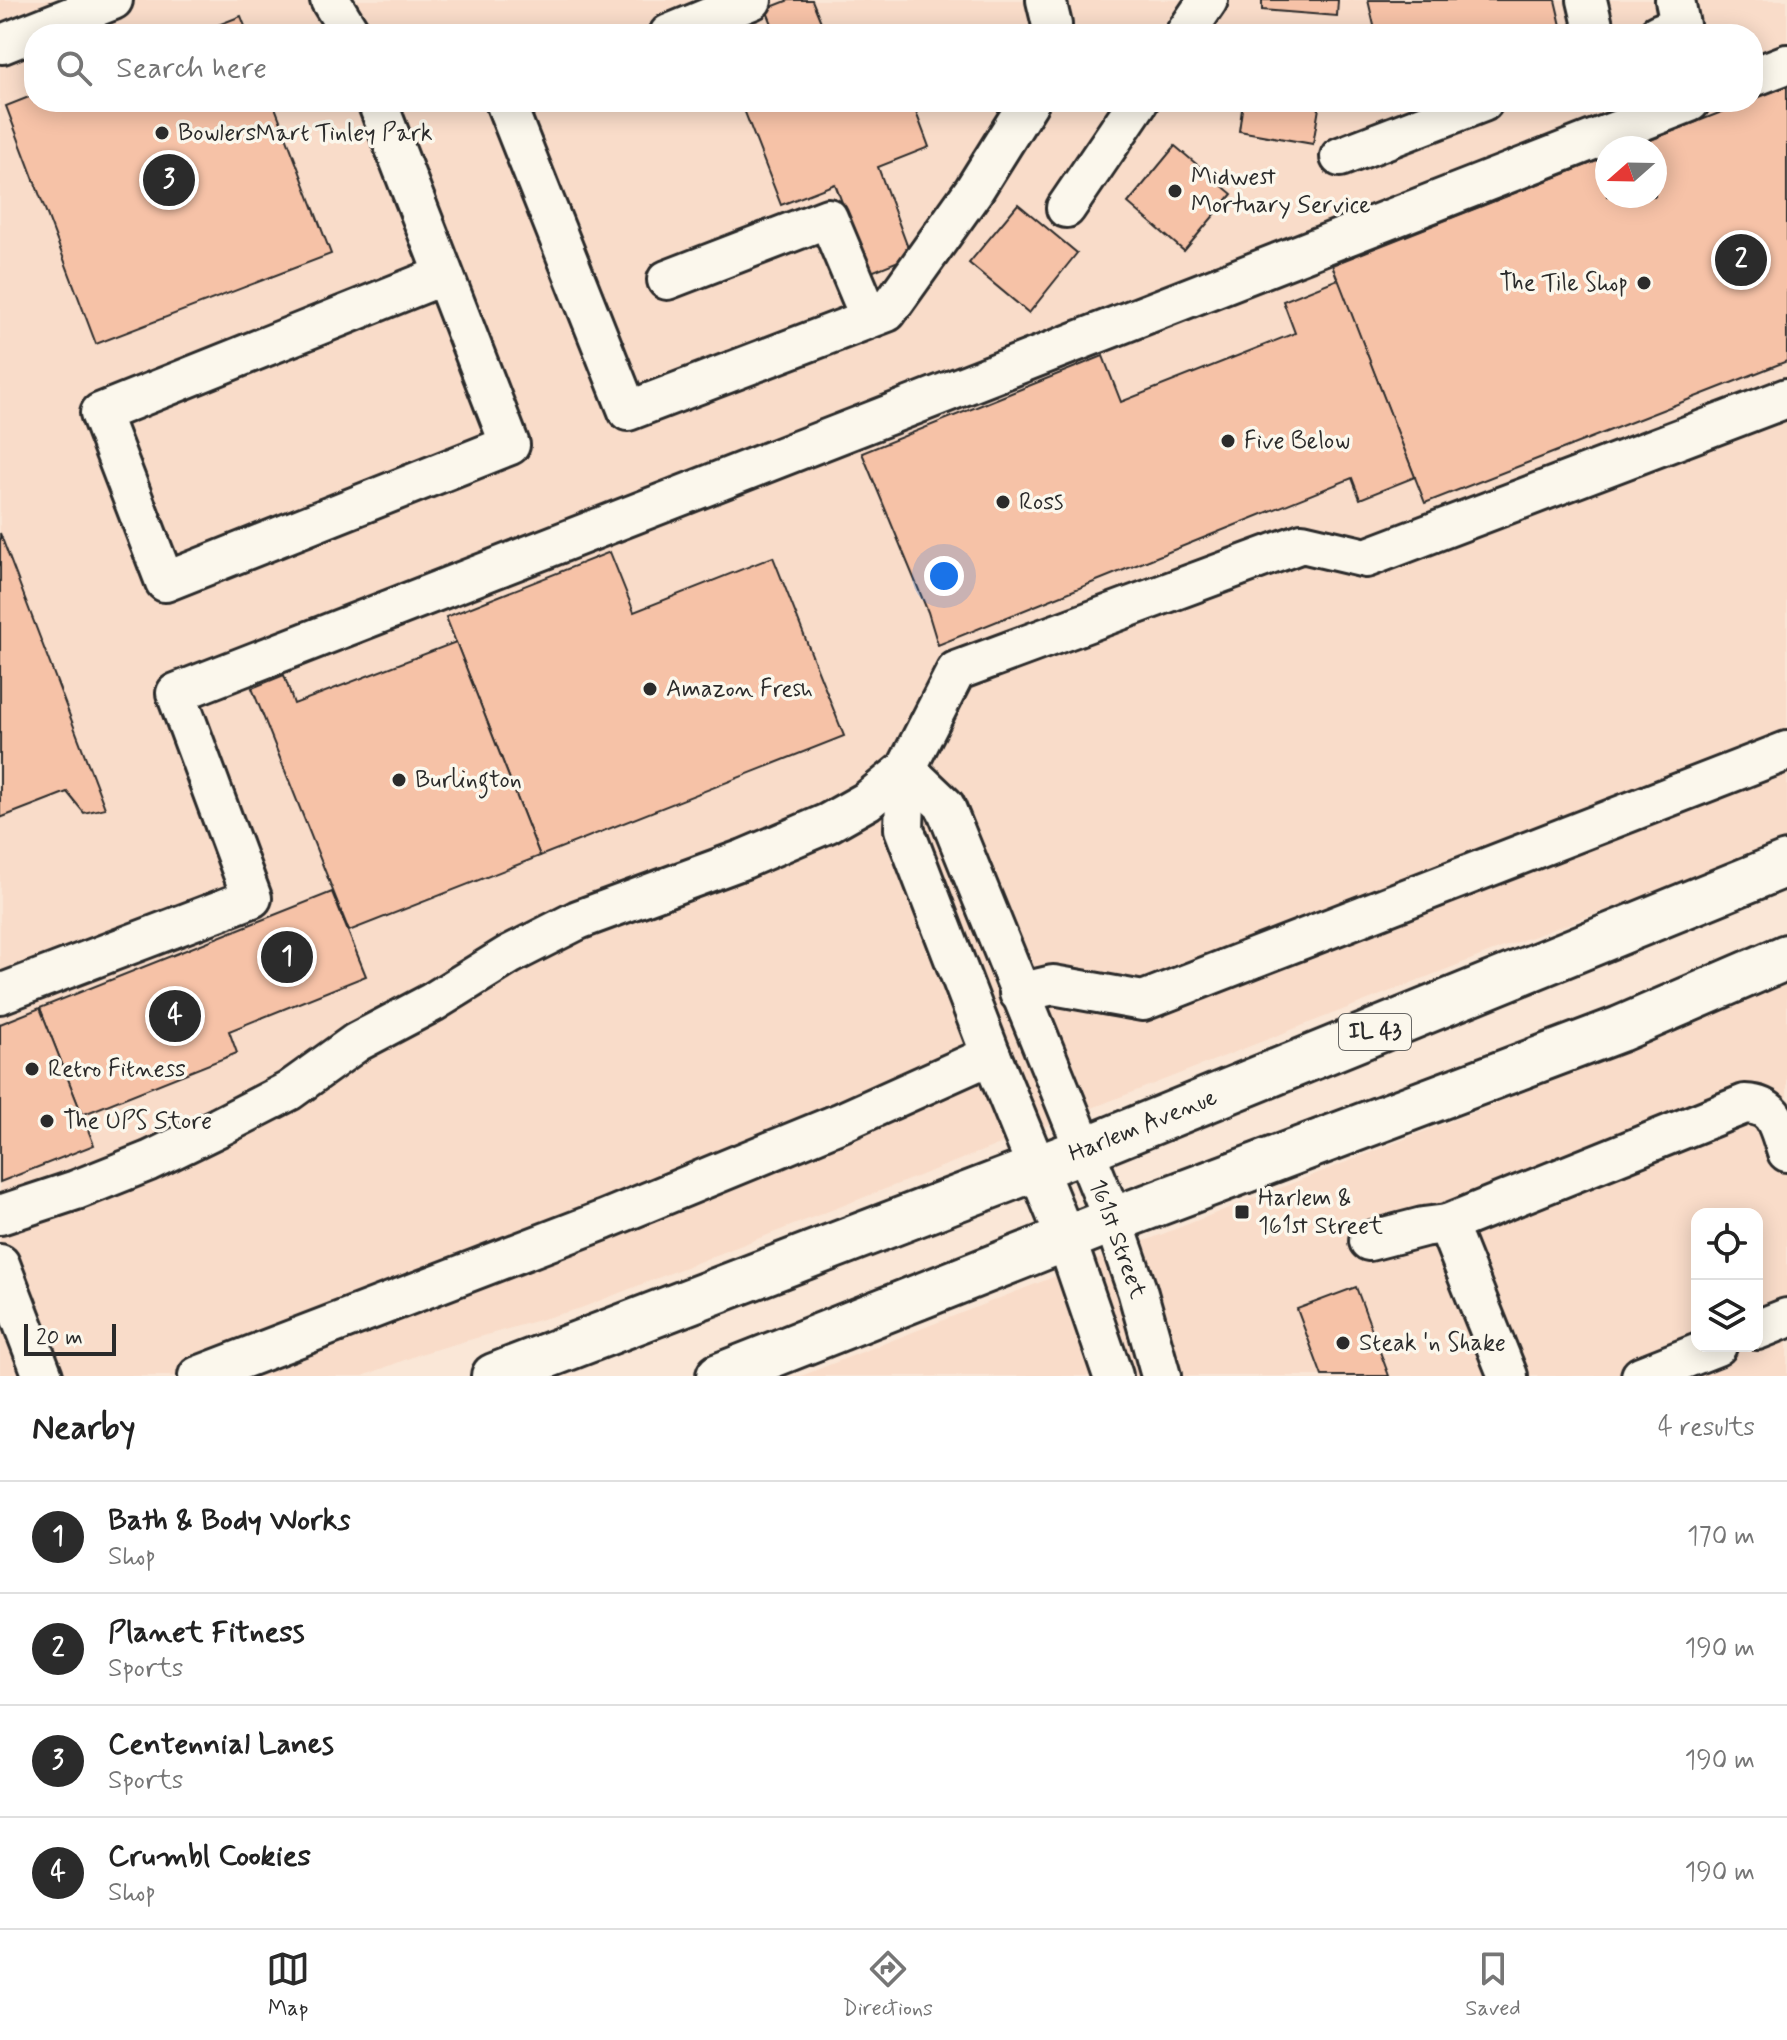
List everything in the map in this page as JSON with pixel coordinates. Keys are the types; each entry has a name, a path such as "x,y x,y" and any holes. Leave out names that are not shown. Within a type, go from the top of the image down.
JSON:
{"main road":[{"name":"Harlem Avenue","path":"494,1376 1084,1150 1787,864"},
{"path":"719,1376 1113,1220 1785,964"}],"lane":[{"path":"52,24 113,0"},
{"path":"330,0 345,24"},
{"path":"693,24 752,0"},
{"path":"1046,0 1052,24"},
{"path":"1192,24 1208,0"},
{"path":"1587,0 1593,24"},
{"path":"1675,0 1680,24"},
{"path":"2,44 24,35"},
{"path":"1763,73 1787,64"},
{"path":"381,112 510,445 165,582 100,413 444,275"},
{"path":"509,112 628,411 887,312 974,190 1023,112"},
{"path":"1066,208 1131,112"},
{"path":"1340,157 1457,112"},
{"path":"0,994 252,898 176,693 1664,112"},
{"path":"667,280 828,218 870,318"},
{"path":"0,1215 76,1190 177,1147 289,1091 357,1042 433,1002 509,955 578,920 744,859 828,823 867,801 906,769 956,671 1302,543 1366,558 1787,398"},
{"path":"1019,993 1053,985 1143,1001 1787,751"},
{"name":"161st Street","path":"906,769 945,806 1113,1220 1161,1376"},
{"name":"161st Street","path":"906,769 904,829 1066,1239 1113,1376"},
{"path":"198,1376 604,1220 842,1122 991,1055"},
{"path":"1369,1241 1447,1224 1745,1104 1760,1104 1774,1116 1787,1152"},
{"path":"1447,1224 1508,1376"},
{"path":"0,1264 43,1376"},
{"path":"1763,1328 1787,1318"},
{"path":"1641,1376 1702,1352"}],"shaded area":[{"path":"0,0 1787,0 1787,845 1493,951 581,1308 420,1354 363,1376 0,1376"},
{"path":"1787,979 1787,1376 801,1376 1680,1031"}],"building":[{"path":"789,0 812,0 822,24 772,24 766,9"},
{"path":"1262,0 1338,0 1337,16 1262,10"},
{"path":"1368,0 1555,0 1561,24 1374,24"},
{"path":"241,16 244,24 221,24"},
{"path":"1787,86 1787,361 1425,503 1332,265 1595,162 1595,208 1667,208 1667,136 1661,136 1722,112 1763,112 1763,95"},
{"path":"24,99 24,112 277,112 331,254 96,344 6,106"},
{"path":"745,112 916,112 929,147 878,167 911,256 869,273 835,184 781,205"},
{"path":"1242,112 1318,112 1313,144 1239,131"},
{"path":"1175,146 1232,194 1184,251 1128,203"},
{"path":"1018,204 1077,253 1029,313 969,263"},
{"path":"1338,279 1415,477 1360,499 1352,478 938,645 928,612 862,453 1103,356 1121,402 1295,333 1283,301"},
{"path":"0,533 105,808 84,813 67,792 0,818"},
{"name":"Amazon Fresh","path":"610,552 634,612 773,557 844,736 540,856 446,617"},
{"name":"Burlington","path":"456,642 540,856 349,931 252,688 284,675 294,704"},
{"path":"332,892 366,976 229,1031 237,1053 82,1115 40,1008"},
{"name":"Retro Fitness","path":"40,1008 94,1145 0,1182 0,1024"},
{"name":"Steak 'n Shake","path":"1356,1287 1389,1376 1322,1376 1297,1309"}],"place":[{"name":"BowlersMart Tinley Park","path":"162,133"},
{"name":"Centennial Lanes","path":"169,180"},
{"name":"Midwest Mortuary Service","path":"1175,191"},
{"name":"Planet Fitness","path":"1741,260"},
{"name":"The Tile Shop","path":"1644,283"},
{"name":"Five Below","path":"1228,441"},
{"name":"Ross","path":"1003,502"},
{"name":"Amazon Fresh","path":"650,689"},
{"name":"Burlington","path":"399,780"},
{"name":"Bath & Body Works","path":"287,957"},
{"name":"Crumbl Cookies","path":"175,1016"},
{"name":"Retro Fitness","path":"32,1069"},
{"name":"The UPS Store","path":"47,1121"},
{"name":"Harlem & 161st Street","path":"1242,1212"},
{"name":"Steak 'n Shake","path":"1343,1343"}]}
